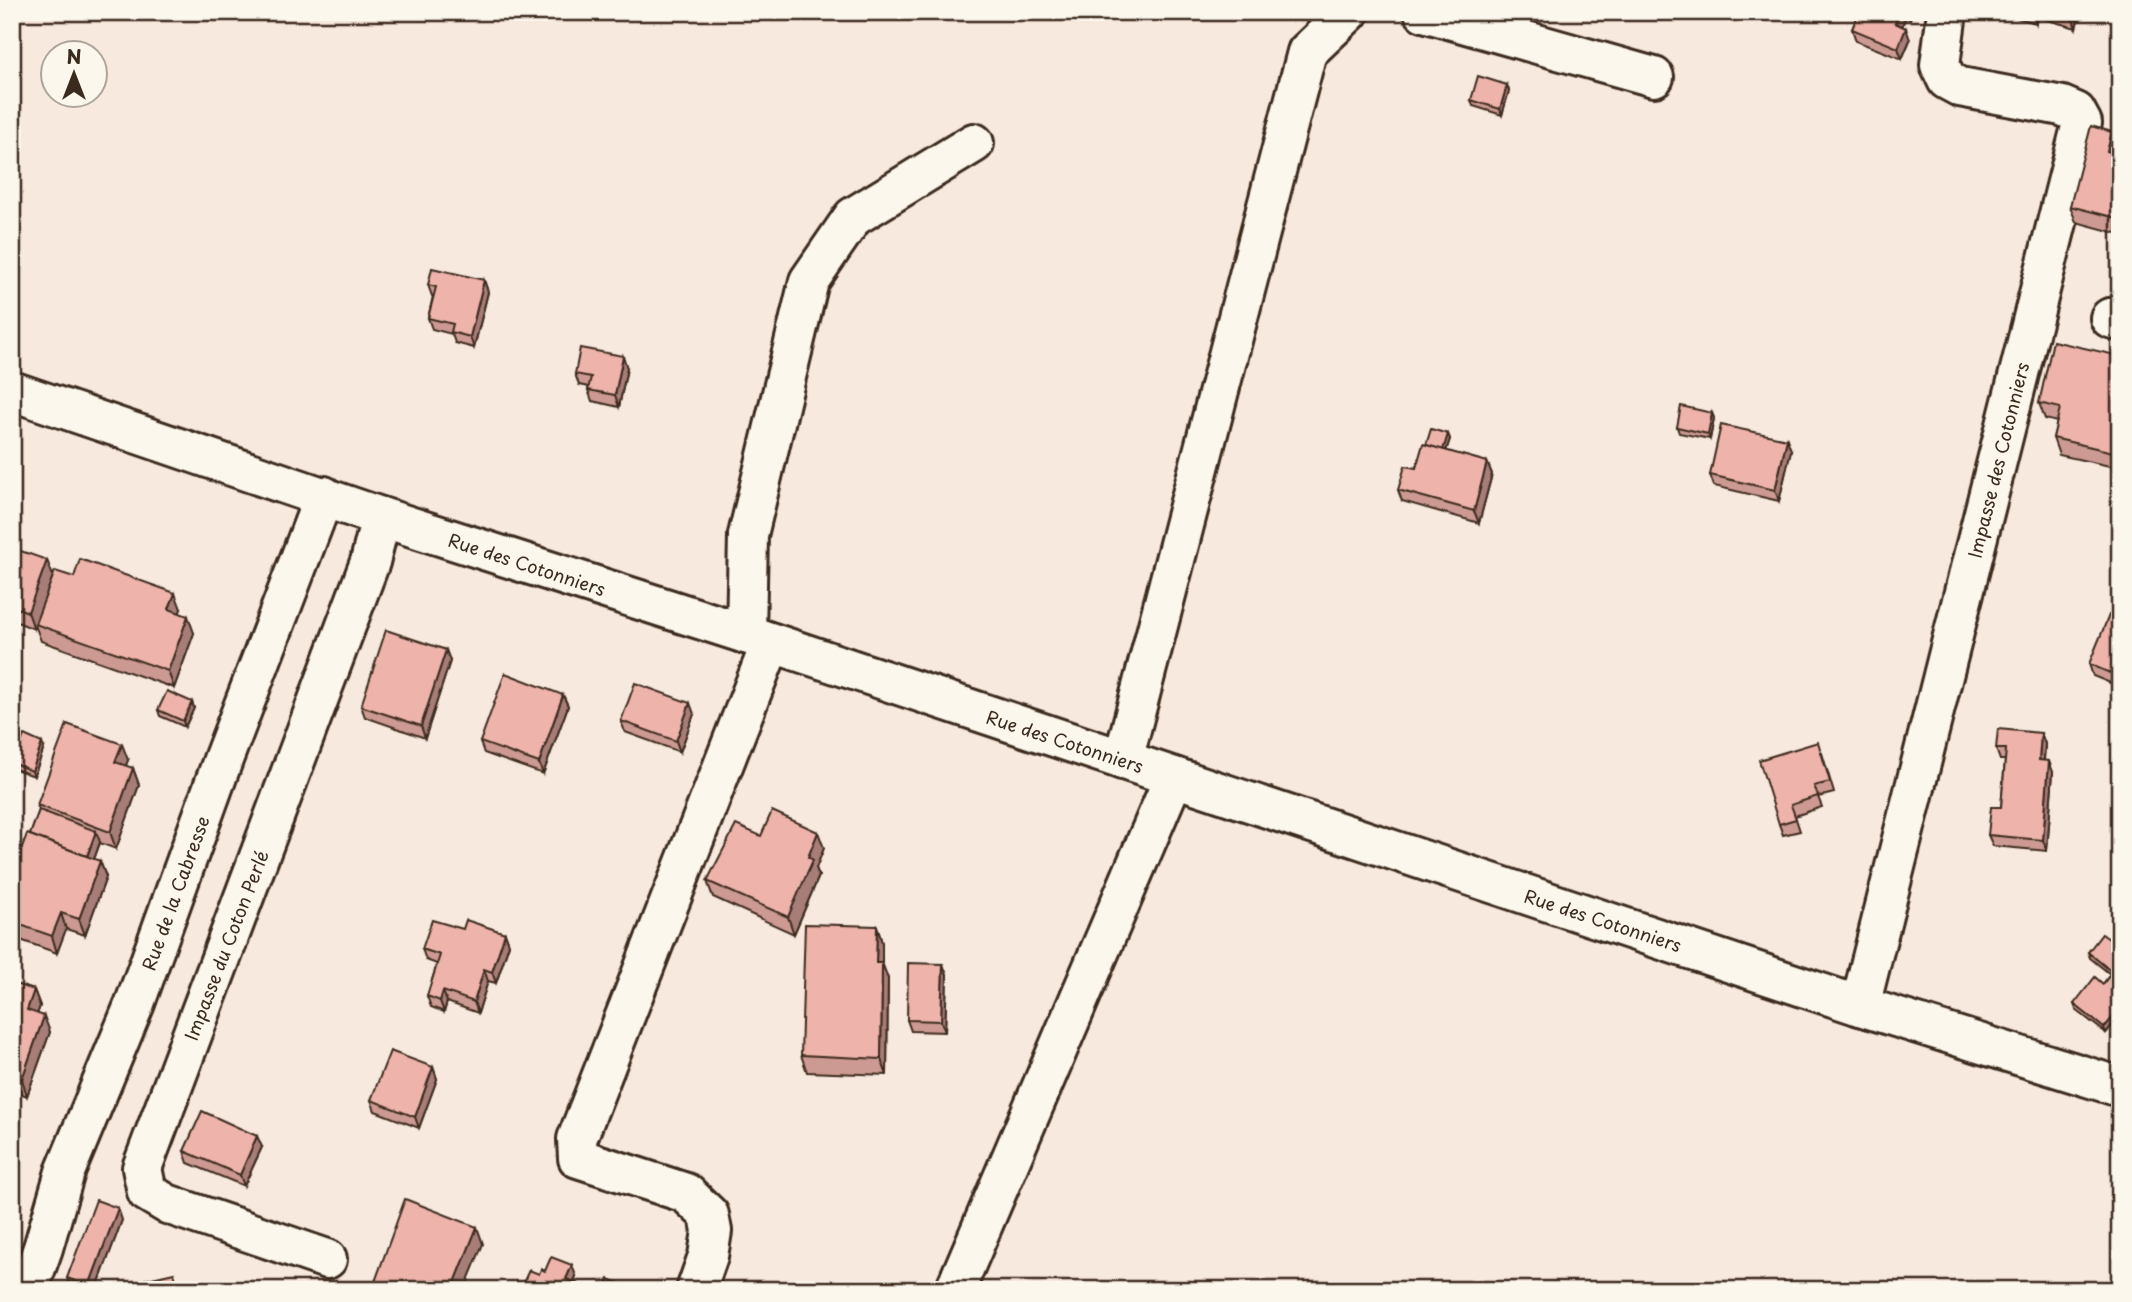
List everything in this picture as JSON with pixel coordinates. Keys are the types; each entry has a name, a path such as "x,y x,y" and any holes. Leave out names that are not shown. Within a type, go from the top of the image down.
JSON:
{"street":[{"path":"1123,760 1307,52 1349,12"},
{"path":"1424,12 1654,77"},
{"name":"Impasse des Cotonniers","path":"1860,1006 2082,123 2076,112 2062,106 1960,88 1947,80 1940,65 1947,12"},
{"path":"696,1290 708,1256 712,1231 709,1215 686,1193 578,1157 577,1139 758,639 748,535 809,281 853,217 974,143"},
{"name":"Rue des Cotonniers","path":"12,391 381,517 758,639 1860,1006 2120,1087"},
{"name":"Rue de la Cabresse","path":"28,1290 65,1172 135,1003 224,757 324,496"},
{"name":"Impasse du Coton Perlé","path":"327,1259 167,1204 147,1192 142,1168 370,562 381,517"},
{"path":"955,1290 1174,777"}],"building":[{"path":"1859,12 1899,12 1895,23 1906,28 1898,48 1852,29"},
{"path":"2057,12 2073,12 2072,17"},
{"path":"1478,76 1507,85 1500,109 1471,100"},
{"path":"2091,126 2112,132 2107,151 2120,155 2120,219 2070,206"},
{"path":"432,268 484,280 470,337 451,332 453,324 428,318 436,287 428,285"},
{"path":"2053,341 2120,356 2120,420 2113,452 2053,438 2060,408 2039,403"},
{"path":"580,348 623,356 615,395 588,390 591,377 575,374"},
{"path":"1681,406 1712,413 1708,434 1677,427"},
{"path":"1721,425 1787,439 1775,490 1710,475"},
{"path":"1431,429 1448,434 1443,450 1426,445"},
{"path":"1423,444 1487,462 1474,511 1398,490 1405,466 1416,468"},
{"path":"15,549 47,560 28,612 12,606 12,556"},
{"path":"80,559 175,593 169,609 188,616 168,671 35,624 55,571 74,577"},
{"path":"2109,615 2120,620 2119,677 2089,664"},
{"path":"386,630 446,650 421,726 361,706"},
{"path":"505,673 563,695 539,763 480,742"},
{"path":"635,683 690,703 676,741 621,721"},
{"path":"167,691 192,702 183,721 158,710"},
{"path":"67,724 122,744 115,762 133,768 110,832 37,805"},
{"path":"1998,729 2041,733 2039,760 2049,761 2043,840 1988,835 1991,807 2001,807 2006,749 1996,749"},
{"path":"24,735 42,743 32,771 13,763"},
{"path":"1818,742 1830,782 1814,786 1818,796 1791,805 1796,819 1779,824 1759,760"},
{"path":"39,810 96,831 87,856 30,835"},
{"path":"772,811 818,832 808,857 813,860 788,917 707,881 736,825 761,836"},
{"path":"27,834 100,861 79,919 61,913 52,936 12,922 12,874"},
{"path":"432,920 463,929 466,920 505,933 492,972 484,969 474,1002 443,991 440,1001 427,996 440,955 422,949"},
{"path":"805,924 877,926 876,963 882,963 881,1059 801,1055"},
{"path":"2102,934 2120,947 2120,1008 2104,1028 2074,1004 2095,977 2103,984 2112,972 2088,952"},
{"path":"908,963 943,964 941,1021 907,1020"},
{"path":"12,983 34,990 27,1010 44,1016 22,1079 12,1076"},
{"path":"390,1051 433,1067 415,1117 371,1100"},
{"path":"202,1111 257,1136 240,1175 184,1151"},
{"path":"405,1199 477,1227 452,1290 436,1290 430,1287 429,1290 372,1290"},
{"path":"96,1200 118,1208 89,1286 67,1278"},
{"path":"551,1257 572,1265 566,1279 592,1290 538,1290 540,1287 524,1281 529,1270 539,1274 541,1269 545,1271"},
{"path":"174,1273 179,1290 135,1290 134,1282"},
{"path":"609,1279 629,1287 628,1290 605,1290"},
{"path":"121,1285 122,1290 102,1290"}]}
